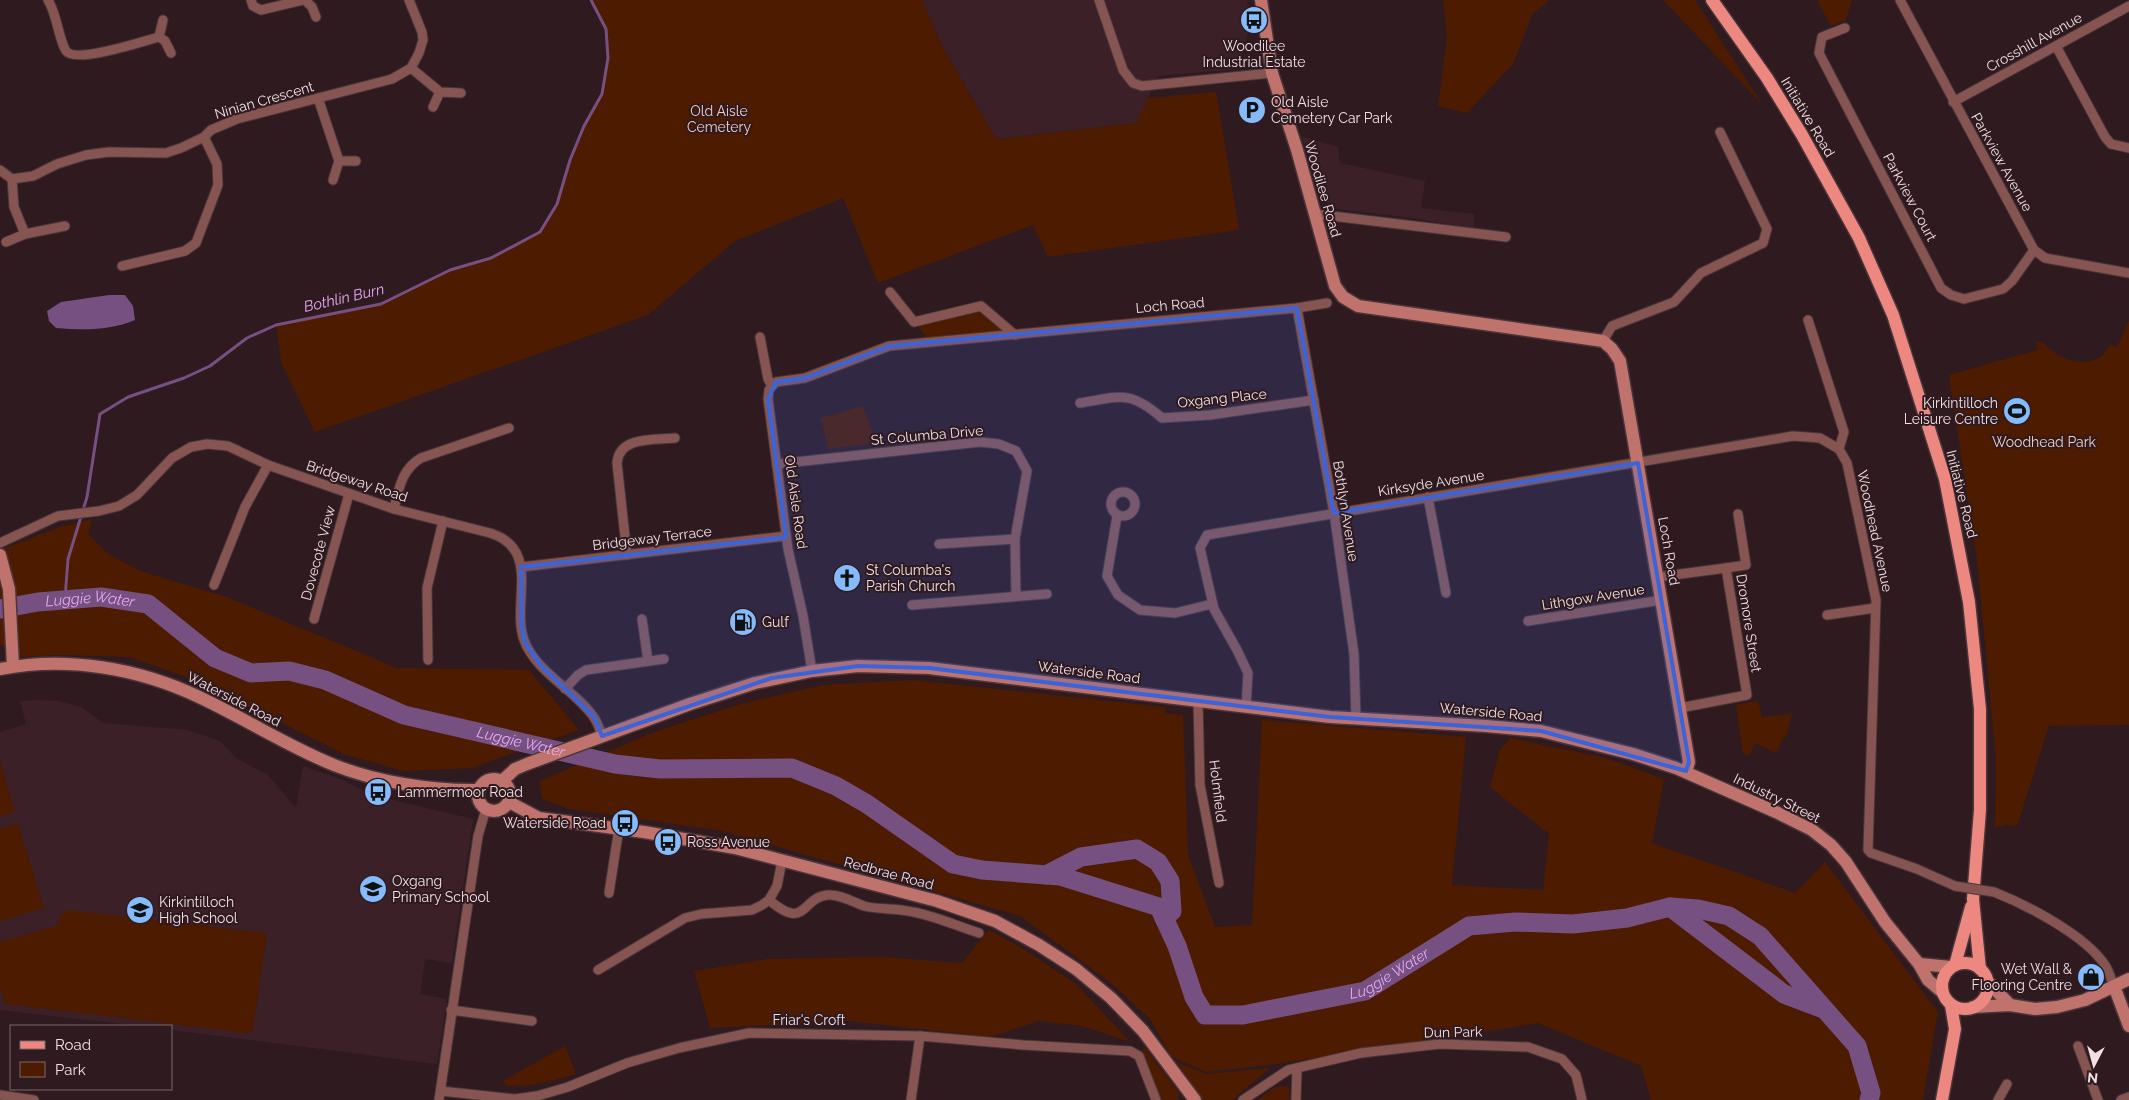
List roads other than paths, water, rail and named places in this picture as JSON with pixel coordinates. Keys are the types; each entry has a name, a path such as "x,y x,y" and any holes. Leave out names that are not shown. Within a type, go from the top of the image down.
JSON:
{"main road":[{"name":"Woodilee Road","path":"1261,0 1272,73 1335,286 1343,297 1358,306 1603,342"},
{"name":"Initiative Road","path":"1712,0 1767,78 1802,135 1858,238 1892,315 1945,479 1969,602 1980,709 1980,810 1973,899"},
{"name":"Loch Road","path":"1603,342 1612,349 1620,361 1689,762 1686,771"},
{"path":"0,555 10,601 13,666"},
{"name":"Waterside Road","path":"0,669 13,666 49,664 86,665 126,672 156,680 200,697 318,758 350,771 391,782 450,789 478,790"},
{"name":"Waterside Road","path":"502,781 515,769 527,764 727,691 772,678 858,666 929,668 1356,719 1477,725 1542,731 1633,754 1686,771"},
{"name":"Industry Street","path":"1686,771 1802,824 1831,845 1846,862 1885,922 1920,964 1928,980 1942,992"},
{"path":"492,778 502,781 509,788 509,802 499,810 486,809 479,802 478,790 487,780 492,778"},
{"name":"Redbrae Road","path":"509,802 539,818 618,828 718,845 782,860 937,901 995,921 1076,969 1111,998 1143,1031 1195,1100"},
{"path":"1973,899 1953,966 1943,978 1942,992 1951,1004 1958,1008 2010,1005 2035,1009 2057,1007 2085,1000 2129,979"},
{"path":"1973,899 1980,969 1987,981 2010,1005"},
{"path":"1920,964 1953,966 1971,964 1980,969"},
{"path":"1955,1029 1972,1008 1985,996 1987,981"},
{"path":"2114,986 2129,1026"},
{"path":"1942,1100 1955,1029 1951,1004"}],"street":[{"path":"48,0 57,20 66,50 71,55 86,56 159,37 165,41 171,53"},
{"path":"251,0 253,6 261,10 304,0 312,7 316,16"},
{"path":"409,0 422,32 423,40 420,53 411,68 440,92 461,93"},
{"path":"1099,0 1123,70 1133,83 1142,86 1272,73"},
{"name":"Parkview Avenue","path":"1900,0 2034,250"},
{"name":"Crosshill Avenue","path":"1953,102 2129,6"},
{"path":"159,37 163,20"},
{"name":"Parkview Court","path":"1845,28 1822,37 1818,52 1941,288 1950,295 1964,299 2003,289 2012,281 2034,250"},
{"path":"2056,46 2111,144 2129,148"},
{"name":"Ninian Crescent","path":"12,179 34,176 57,164 86,155 109,152 166,153 204,137 211,130 237,119 392,79 411,68"},
{"path":"433,107 440,92"},
{"path":"318,98 339,161 333,180"},
{"path":"1603,342 1612,326 1674,302 1701,273 1763,243 1766,229 1720,132"},
{"path":"122,266 185,251 196,243 218,184 217,164 204,137"},
{"path":"339,161 356,162"},
{"path":"0,170 12,179 14,207 25,234"},
{"path":"1315,214 1506,237"},
{"path":"6,242 25,234 65,226"},
{"path":"2034,250 2045,258 2129,273"},
{"path":"890,292 914,322 982,306 1015,335"},
{"name":"Loch Road","path":"772,386 776,382 805,378 888,346 1297,308 1328,303"},
{"name":"Bothlyn Avenue","path":"1297,308 1334,513 1354,654 1356,719"},
{"name":"Woodhead Avenue","path":"1808,320 1844,432 1839,448 1847,463 1876,600 1867,845 1871,853 1918,869 1955,886 1994,892 2023,903 2050,919 2082,942 2104,964 2114,986"},
{"name":"Old Aisle Road","path":"760,337 768,379 772,386 769,390 768,399 786,536 803,616 812,671"},
{"name":"Oxgang Place","path":"1080,403 1125,396 1148,406 1162,418 1210,415 1314,400"},
{"path":"394,509 404,475 414,462 431,454 508,428"},
{"name":"Kirksyde Avenue","path":"1246,707 1248,673 1212,604 1200,548 1207,535 1793,436 1820,438 1839,448"},
{"path":"627,555 617,463 619,453 626,445 633,442 676,438"},
{"name":"St Columba Drive","path":"777,464 980,442 999,444 1016,451 1027,471 1015,539 1016,596"},
{"name":"Bridgeway Road","path":"0,543 58,516 98,512 119,506 137,495 172,458 191,447 207,444 228,446 268,465 349,494 394,509 498,536 511,545 521,567 520,623 523,638 530,654 594,717 602,736"},
{"path":"214,585 245,507 268,465"},
{"name":"Dovecote View","path":"314,619 349,494"},
{"path":"1428,497 1446,593"},
{"name":"Dromore Street","path":"1680,708 1747,695 1726,568 1746,565 1738,514"},
{"path":"1118,516 1107,576 1118,595 1140,610 1175,613 1212,604"},
{"path":"428,660 427,588 443,521"},
{"name":"Bridgeway Terrace","path":"521,567 786,536"},
{"path":"939,544 1015,539"},
{"path":"1658,577 1726,568"},
{"path":"912,605 1048,594"},
{"name":"Lithgow Avenue","path":"1528,621 1662,600"},
{"path":"1827,615 1875,608"},
{"path":"642,619 648,660"},
{"path":"565,689 578,675 586,670 664,659"},
{"name":"Holmfield","path":"1198,701 1200,785 1219,883"},
{"path":"440,1096 451,1010 478,836 486,809"},
{"path":"609,893 618,828"},
{"path":"598,970 684,918 701,914 752,910 768,900 776,886 782,860"},
{"path":"768,900 785,912 793,913 803,911 822,896 835,896 873,908 915,912 979,933"},
{"path":"451,1010 532,1021"},
{"name":"Friar's Croft","path":"440,1096 515,1099 537,1096 568,1088 628,1063 679,1048 749,1033 920,1036 1134,1052 1139,1056 1156,1100"},
{"path":"911,1100 920,1036"},
{"name":"Dun Park","path":"1243,1100 1288,1070 1361,1053 1440,1044 1528,1047 1562,1059 1576,1075 1582,1100"},
{"path":"2078,1046 2098,1100"},
{"path":"1296,1100 1298,1068"},
{"path":"1998,1100 2007,1084"},
{"path":"0,1095 34,1100"},
{"path":"2121,1100 2129,1097"}],"waterway":[{"name":"Bothlin Burn","path":"65,599 68,559 87,497 100,414 128,397 184,378 210,366 247,338 276,325 381,304 450,270 491,258 540,232 557,204 570,160 584,126 602,94 608,58 606,29 591,0"},
{"name":"Luggie Water","path":"0,609 38,602 101,597 148,604 215,658 251,673 289,671 325,680 404,715 615,764 660,769 792,768 836,786 867,804 953,864 982,870 1060,876 1159,907 1177,946 1194,997 1205,1015 1243,1015 1365,991 1469,926 1515,922 1573,924 1627,918 1670,907 1698,909 1729,916 1760,936 1857,1046 1871,1093 1869,1100"},
{"name":"Luggie Water","path":"1046,875 1081,857 1137,849 1158,862 1170,881 1172,911 1164,918"},
{"name":"Luggie Water","path":"1670,907 1784,994 1821,1008"}],"place":[{"name":"Woodilee Industrial Estate","path":"1254,20"},
{"name":"Old Aisle Cemetery Car Park","path":"1252,110"},
{"name":"Kirkintilloch Leisure Centre","path":"2017,411"},
{"name":"St Columba's Parish Church","path":"847,578"},
{"name":"Gulf","path":"743,622"},
{"name":"Lammermoor Road","path":"378,792"},
{"name":"Waterside Road","path":"625,823"},
{"name":"Ross Avenue","path":"668,842"},
{"name":"Oxgang Primary School","path":"373,889"},
{"name":"Kirkintilloch High School","path":"140,910"},
{"name":"Wet Wall & Flooring Centre","path":"2091,977"}],"park label":[{"name":"Old Aisle Cemetery","path":"719,120"},
{"name":"Woodhead Park","path":"2044,442"}]}
